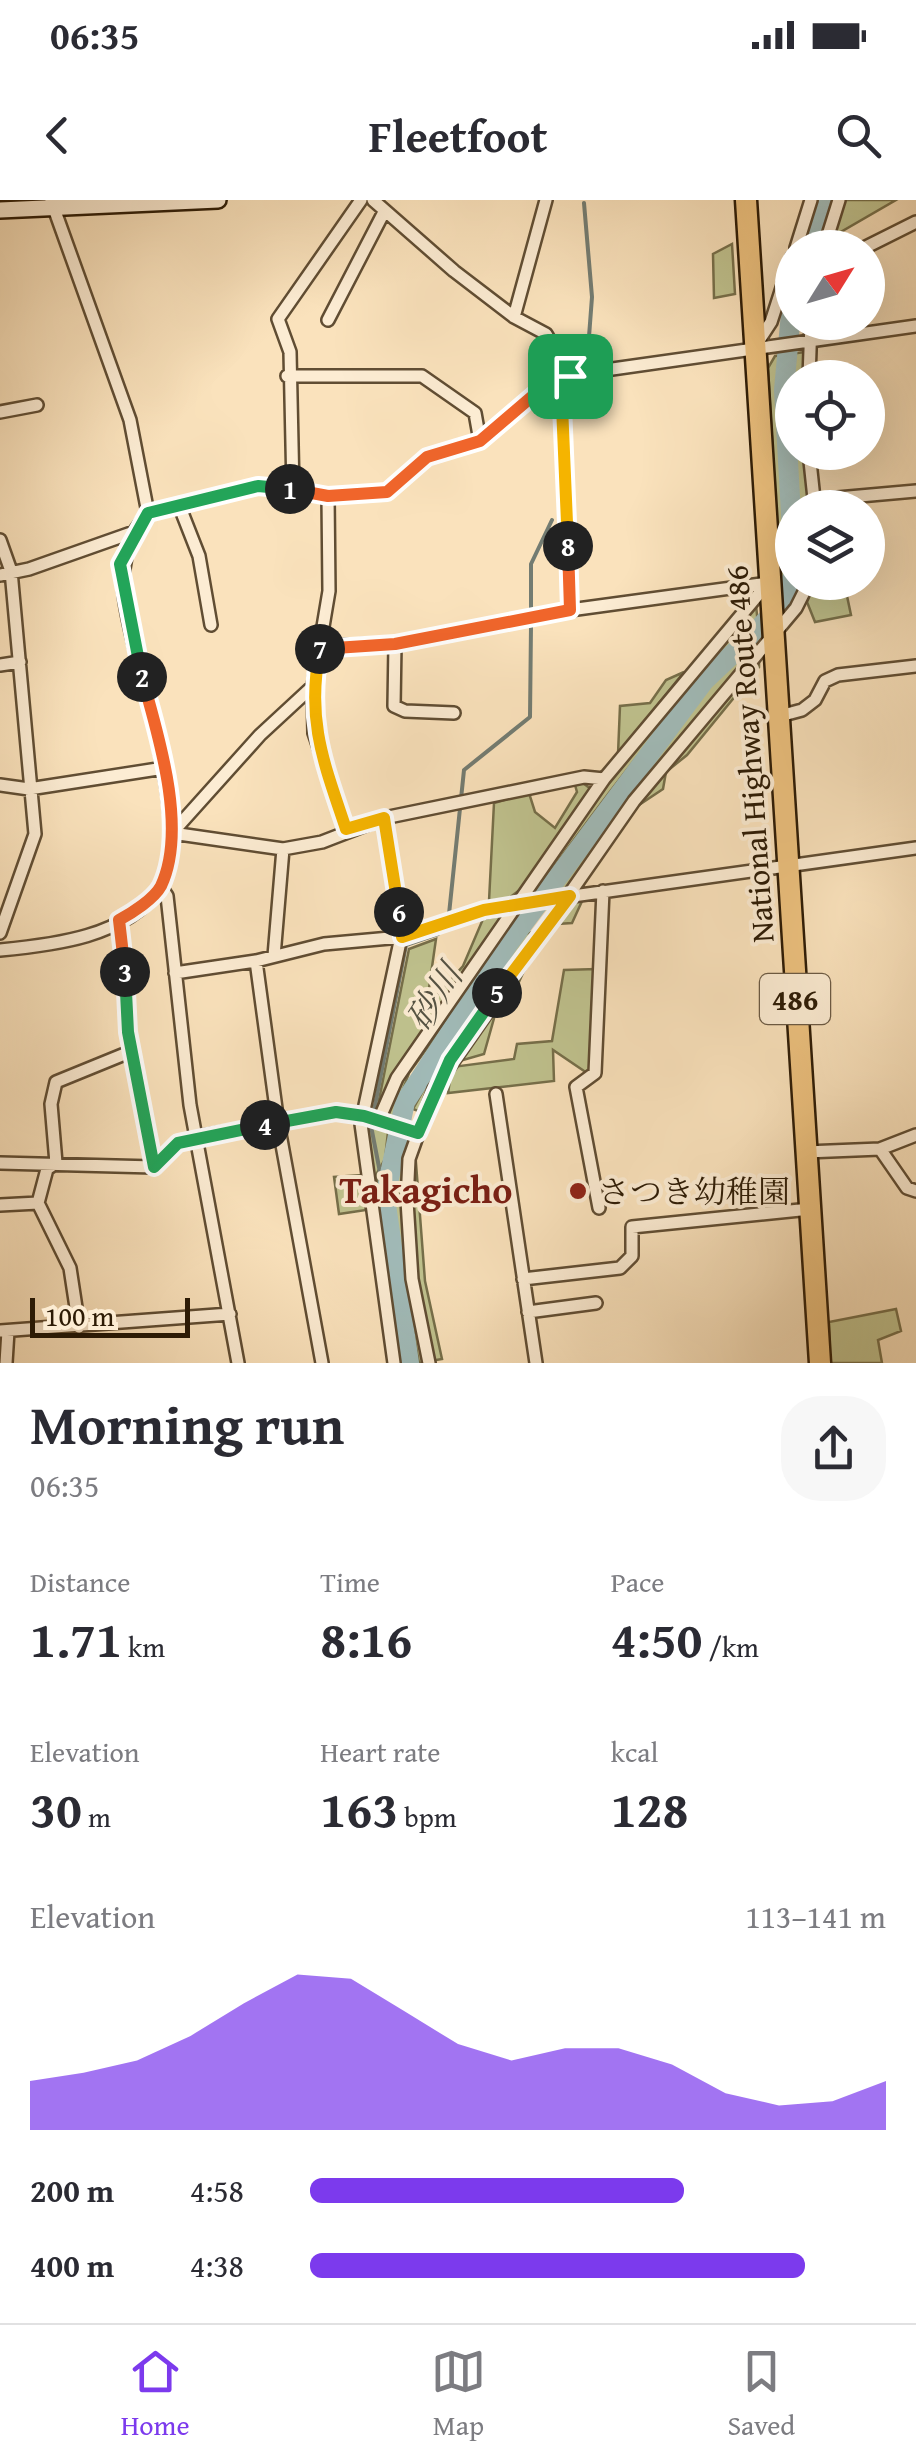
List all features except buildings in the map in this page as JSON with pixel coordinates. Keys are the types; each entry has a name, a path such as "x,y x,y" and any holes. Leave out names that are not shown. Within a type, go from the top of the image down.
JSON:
{"highway":[{"name":"National Highway Route 486","path":"746,200 761,349 771,635 820,1363"}],"street":[{"path":"0,210 52,204 218,200"},
{"path":"293,490 290,352 278,319 360,200"},
{"path":"373,200 514,317 546,334 570,376"},
{"path":"514,317 546,200"},
{"path":"802,230 811,200"},
{"path":"829,230 838,200"},
{"path":"52,204 130,420 148,513"},
{"path":"328,320 384,212"},
{"path":"885,238 916,222"},
{"path":"761,349 775,310"},
{"path":"0,950 54,945 119,920 160,888 172,833 164,768 120,564 134,532 148,513 258,486 328,496 387,492 427,457 480,441 549,382 916,326"},
{"path":"808,342 808,360"},
{"path":"288,376 422,376 475,413 480,441"},
{"path":"0,412 37,405"},
{"path":"885,496 916,492"},
{"path":"328,496 328,591 313,686 314,733 346,829"},
{"path":"179,505 199,556 211,624"},
{"path":"6,573 29,570 134,532"},
{"path":"0,540 20,662 28,789 35,834 0,933"},
{"path":"321,646 395,644 570,610 769,589"},
{"path":"378,1122 398,1078 604,780 769,589"},
{"path":"429,1363 412,1279 410,1159 450,1060 570,896 634,800 800,600"},
{"path":"395,644 394,706 404,712 454,712"},
{"path":"0,664 20,662"},
{"path":"776,717 802,710 815,700 825,681 838,675 916,666"},
{"path":"172,833 260,734 313,686"},
{"path":"0,786 28,789 164,768"},
{"path":"172,833 283,849 322,842 346,829 384,818 467,800 584,777 604,780"},
{"path":"384,818 402,937 364,1116 372,1226 394,1363"},
{"path":"175,973 256,961 324,944 402,937 516,904 916,848"},
{"path":"274,956 283,849"},
{"path":"160,888 167,896 197,1137 238,1363"},
{"path":"599,1208 576,1088 596,1073 603,891"},
{"path":"119,920 132,1051 154,1167"},
{"path":"256,961 278,1123 322,1363"},
{"path":"56,1163 51,1104 56,1082 132,1051"},
{"path":"496,1094 536,1363"},
{"path":"0,1163 154,1167 178,1143 197,1137 336,1112 364,1116 418,1133"},
{"path":"806,1152 880,1149 916,1135"},
{"path":"880,1149 907,1188 916,1192"},
{"path":"56,1163 47,1168 38,1203 70,1268 78,1327"},
{"path":"0,1206 38,1203"},
{"path":"523,1279 620,1268 632,1256 632,1226 810,1208"},
{"path":"528,1312 596,1303"},
{"path":"6,1363 4,1331 230,1314"}],"lane":[{"path":"570,376 562,406 570,610"}],"green space":[{"path":"844,200 896,200 844,230 834,230"},
{"path":"732,244 735,294 714,298 713,254"},
{"path":"805,352 805,360 775,360 775,470 807,470 808,490 775,492 768,368 775,356"},
{"path":"781,600 794,600 782,616"},
{"path":"848,600 851,615 815,622 807,602"},
{"path":"756,605 758,625 670,717 541,885 528,893 652,724"},
{"path":"759,657 759,667 687,755 666,772 663,789 630,811"},
{"path":"739,660 746,662 660,762 567,890 559,889 716,674"},
{"path":"684,672 618,754 620,706 650,703 666,680"},
{"path":"583,783 592,790 521,889 509,898 489,901 494,803 529,793 535,812 555,828 577,792 575,785"},
{"path":"583,899 572,923 557,924 532,953 518,984 498,1004 484,1054 442,1066 421,1112 413,1109 449,1044 521,935 545,929 569,901"},
{"path":"520,912 509,936 409,1073 393,1117 376,1115 409,949 436,939 428,995 435,997 463,966 483,919"},
{"path":"596,969 590,1075 553,1050 554,1081 448,1093 452,1067 514,1059 517,1044 552,1041 564,970"},
{"path":"365,1121 388,1132 385,1159 377,1173 380,1244"},
{"path":"403,1134 414,1137 425,1281 442,1359 419,1363 389,1196"},
{"path":"362,1175 366,1210 339,1214 334,1177"},
{"path":"896,1309 901,1331 878,1340 882,1363 830,1363 829,1322"}],"waterway":[{"name":"砂川","path":"816,230 825,200"},
{"path":"584,203 592,297 587,363"},
{"name":"砂川","path":"789,340 784,390 790,490"},
{"path":"531,611 531,564 552,520"},
{"name":"砂川","path":"409,1363 385,1198 405,1102 508,944 704,681 756,632 782,600"},
{"path":"449,914 464,770 530,717 531,626"},
{"path":"385,1198 371,1126 406,945 438,934"}],"place":[{"name":"さつき幼稚園","path":"578,1191"}],"district":[{"name":"Takagicho","path":"426,1189"}],"route":[{"path":"570,376 562,406 570,610 395,644 321,646 313,686 314,733 346,829 384,818 402,937 484,910 570,896 556,908 450,1060 434,1089 418,1133 364,1116 336,1112 197,1137 178,1143 154,1167 128,1032 124,942 119,920 160,888 172,833 161,746 131,630 120,564 134,532 148,513 258,486 328,496 387,492 427,457 444,448 480,441 549,382 570,376"}]}
